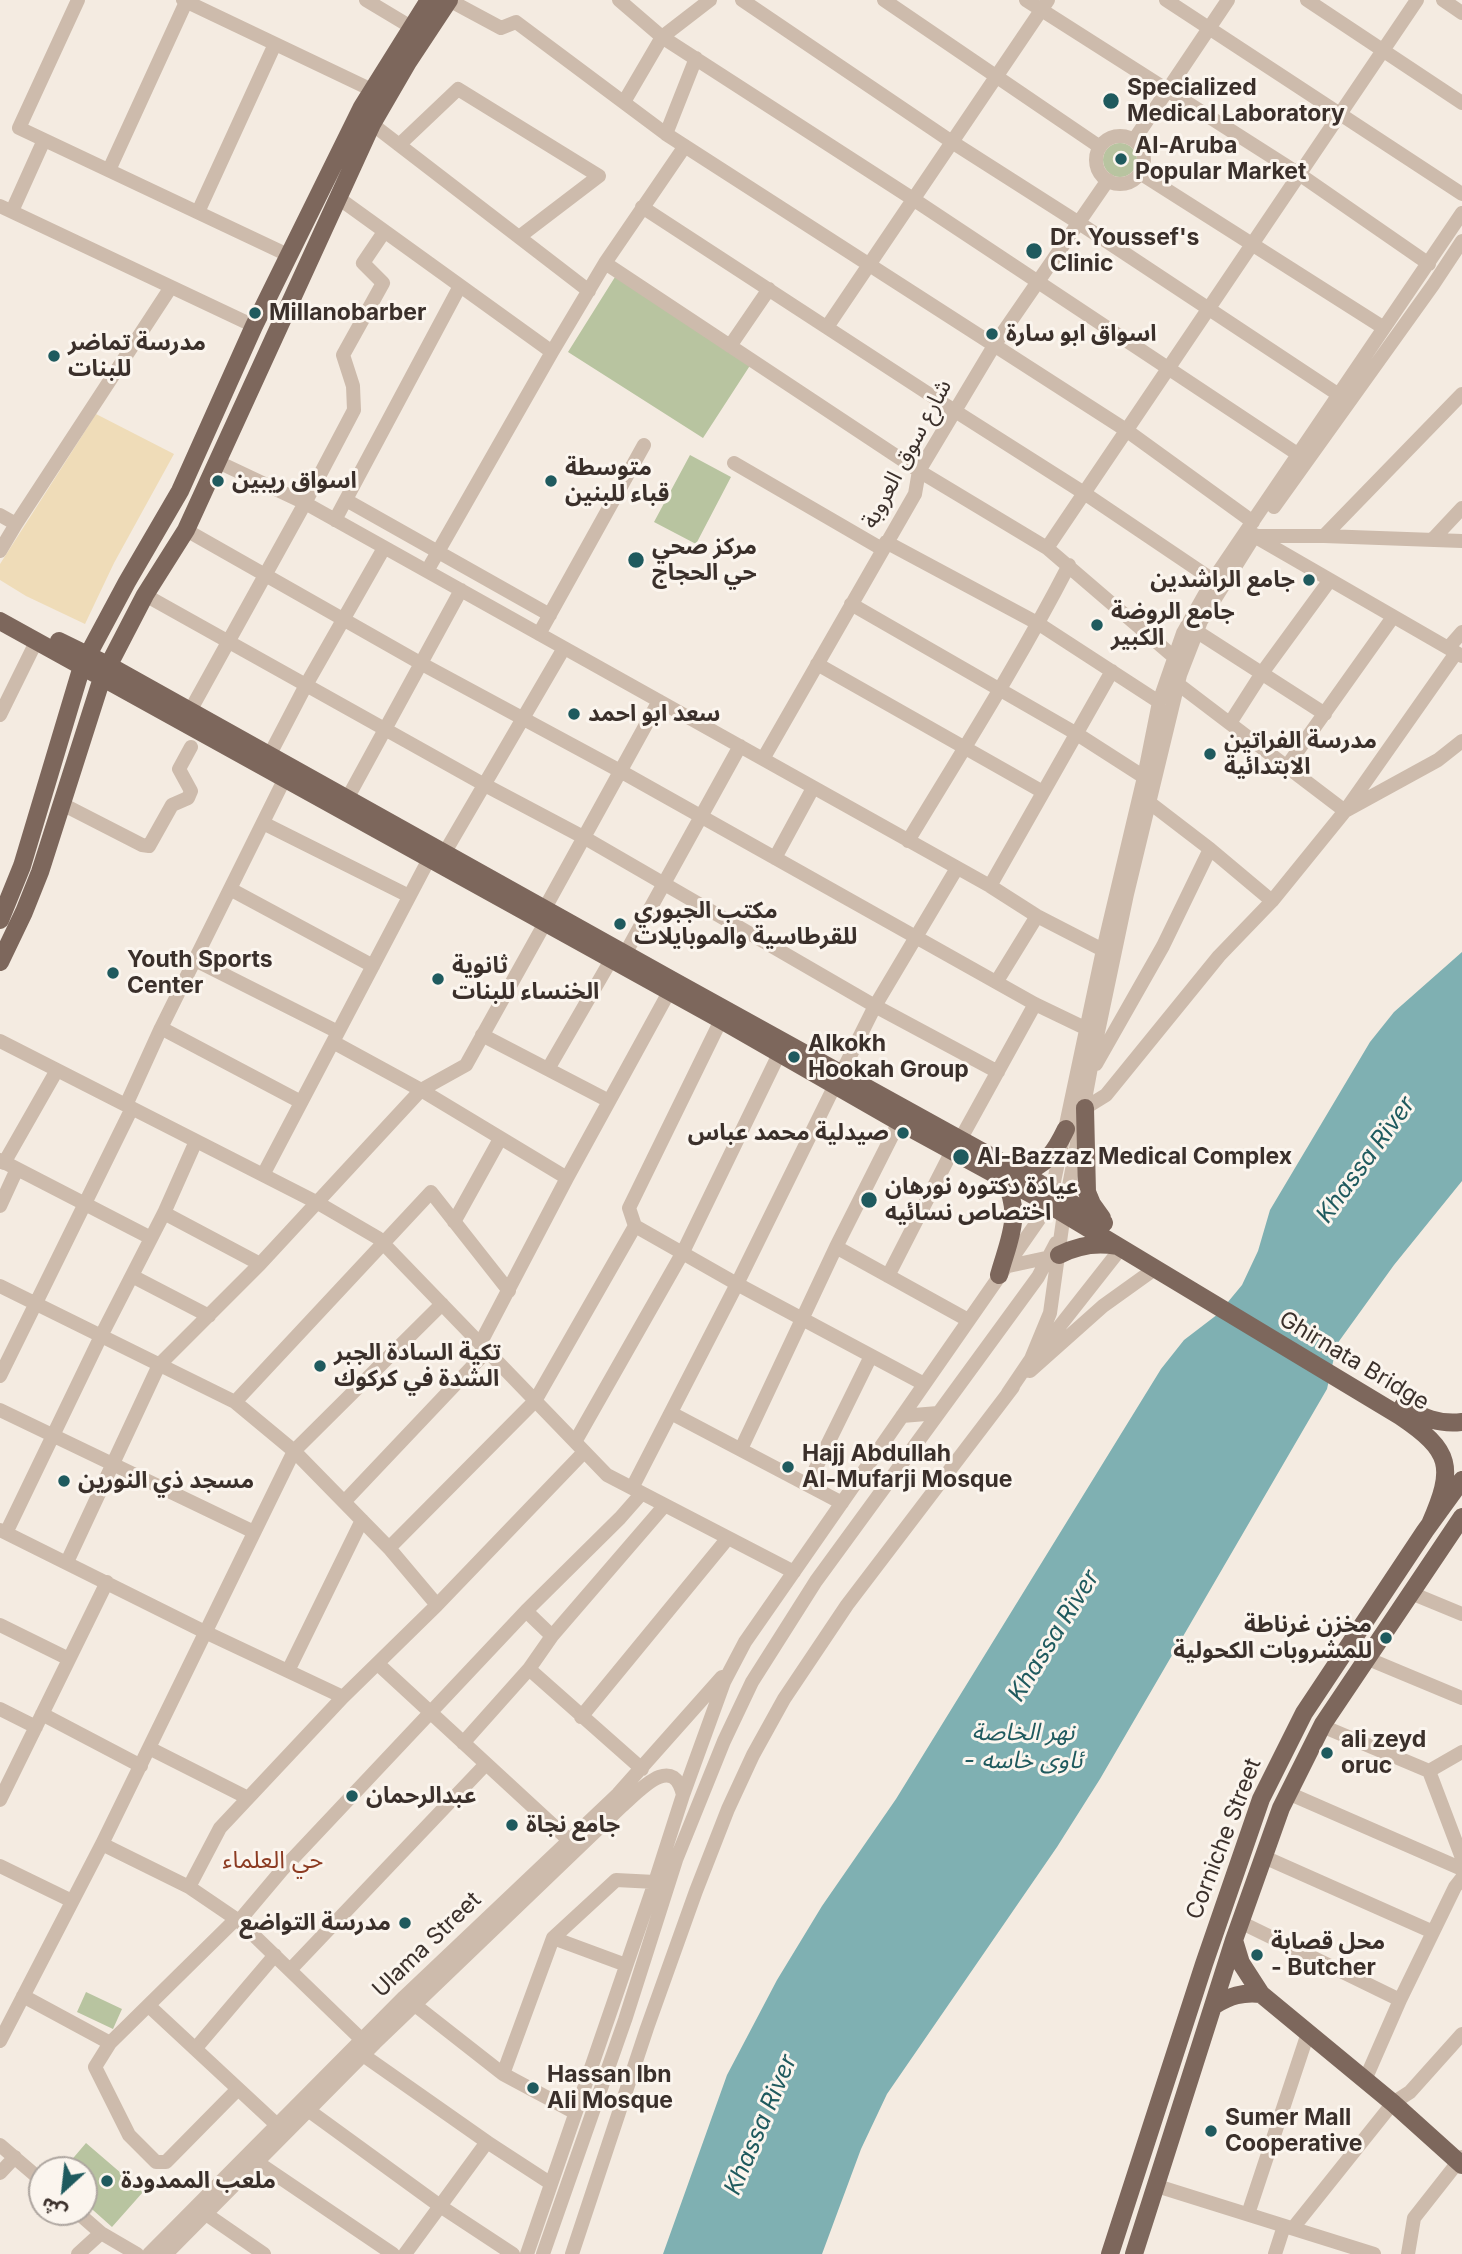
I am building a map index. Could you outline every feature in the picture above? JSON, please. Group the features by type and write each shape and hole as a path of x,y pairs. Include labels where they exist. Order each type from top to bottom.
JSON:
{"main road":[{"path":"0,920 22,866 85,661 180,491 254,326 372,90 429,0"},
{"path":"0,962 24,912 105,672 145,595 186,530 372,124 408,62 449,0"},
{"path":"0,611 284,780 437,855"},
{"path":"0,621 36,642 85,661"},
{"path":"105,672 190,711 618,957 1058,1202 1111,1228 1210,1297"},
{"path":"618,957 669,992 779,1054 838,1079 899,1122 956,1145"},
{"path":"1085,1108 1087,1192 1096,1211 1111,1228"},
{"path":"1012,1176 1036,1168 1048,1160 1066,1129"},
{"path":"1001,1271 1014,1214 1012,1176"},
{"path":"1058,1202 1122,1247 1210,1297"},
{"path":"1056,1257 1073,1248 1090,1245 1122,1247"},
{"name":"Ghirnata Bridge","path":"1210,1297 1351,1382 1424,1432 1436,1444 1446,1468 1446,1479 1430,1524"},
{"name":"Ghirnata Bridge","path":"1351,1382 1432,1420 1444,1423 1462,1422"},
{"name":"Corniche Street","path":"1110,2254 1208,1951 1261,1799 1304,1713 1462,1480"},
{"name":"Corniche Street","path":"1134,2254 1234,1940 1281,1808 1322,1726 1462,1517"},
{"path":"1443,1544 1462,1530"},
{"path":"1234,1940 1241,1963 1261,1994 1461,2162"},
{"path":"1215,2006 1247,1992 1261,1994"}],"street":[{"path":"78,0 19,128 288,255"},
{"path":"366,0 411,27"},
{"path":"449,0 501,28 516,22 666,134 1126,430 1253,529 1330,580 1455,653"},
{"path":"619,0 663,37 1299,455"},
{"path":"624,102 663,37 710,0"},
{"path":"742,0 952,142 1339,395"},
{"path":"884,0 1100,147"},
{"path":"1026,0 1044,5 1299,174 1429,264"},
{"path":"1166,0 1462,194"},
{"path":"1134,140 1228,0"},
{"path":"1307,0 1462,103"},
{"path":"1047,548 1417,0"},
{"path":"1443,0 1462,13"},
{"path":"109,170 185,1 372,90"},
{"path":"828,327 1044,5"},
{"path":"198,212 275,44"},
{"path":"666,134 696,58"},
{"path":"399,145 458,89 599,176 519,237"},
{"path":"372,124 589,290"},
{"path":"1112,137 1134,140 1143,151 1140,173 1129,182 1108,180 1098,169 1097,154 1100,147 1112,137"},
{"path":"44,140 6,209 254,326"},
{"path":"427,571 605,263 685,146"},
{"path":"1140,173 1384,328"},
{"name":"شارع سوق العروبة","path":"763,760 915,494 919,471 995,344 1108,180"},
{"path":"337,197 552,352"},
{"path":"642,207 1084,492 1213,580"},
{"path":"542,2254 625,2020 669,1858 683,1795 732,1666 745,1642 1001,1271 1058,1202 1085,1108 1117,940 1178,684 1196,631 1253,529 1299,455 1384,328 1412,301 1429,264 1462,213"},
{"path":"190,711 354,410 353,386 343,355 383,283 363,264 384,232"},
{"path":"1007,1393 1031,1359 1046,1326 1052,1304 1058,1202 1066,1129 1159,702 1174,657 1193,612 1213,580 1253,529 1412,301 1462,241"},
{"path":"605,263 919,471 1047,548 1174,657"},
{"path":"335,520 460,286"},
{"path":"0,551 171,287"},
{"path":"730,346 769,289"},
{"path":"1324,536 1462,394"},
{"path":"539,634 644,445"},
{"path":"218,462 305,503 957,868 1037,916 1103,950"},
{"path":"734,463 884,546 1039,624 1159,702"},
{"path":"346,500 550,615"},
{"path":"1432,540 1462,508"},
{"path":"0,515 16,524"},
{"path":"1253,529 1324,536 1462,541"},
{"path":"186,530 1035,1004 1087,1029"},
{"path":"269,755 384,548"},
{"path":"908,841 1039,624 1069,565"},
{"path":"1230,723 1262,673 1330,580"},
{"path":"347,799 461,590"},
{"path":"145,595 585,838 875,1006 998,1072"},
{"path":"851,604 1077,734 1144,777"},
{"path":"1287,766 1394,617"},
{"path":"1196,631 1325,715"},
{"path":"1085,1108 1106,1095 1219,956 1272,901 1345,811 1455,653 1462,632"},
{"path":"0,714 36,642"},
{"path":"263,1175 409,896 483,784 564,648"},
{"path":"817,664 1043,792"},
{"path":"990,887 1112,671"},
{"path":"1178,684 1345,811"},
{"path":"67,1562 159,1365 260,1265 421,1090 466,1065 659,701"},
{"path":"1345,811 1438,760 1462,741"},
{"path":"548,1069 663,884 740,746"},
{"path":"62,804 142,845 149,846 172,806 188,799 191,791 179,769 191,747"},
{"path":"0,1376 84,1204 162,1028 284,780"},
{"path":"775,858 813,788"},
{"path":"1150,803 1272,901"},
{"path":"263,823 409,896"},
{"path":"1091,1073 1163,946 1210,849"},
{"path":"238,2089 166,2162 156,2162 129,2135 95,2067 110,2043 237,1920 526,1611 620,1518 637,1491 671,1413 875,1006 957,868"},
{"path":"230,889 373,965"},
{"path":"997,981 1037,916"},
{"path":"195,960 336,1037 567,1178"},
{"path":"345,1502 484,1347 509,1291 567,1178 669,992"},
{"path":"888,1276 956,1145 1035,1004"},
{"path":"721,1020 629,1208 635,1226 924,1384"},
{"path":"162,1028 301,1102"},
{"path":"482,1035 609,1101"},
{"path":"0,1041 318,1203 378,1238 607,1475 794,1572"},
{"path":"189,1887 220,1828 343,1697 437,1605 580,1447 683,1252 779,1054"},
{"path":"0,1206 7,1164 57,1070"},
{"path":"741,1449 836,1247 899,1122"},
{"path":"454,1222 500,1139"},
{"path":"196,1140 151,1238 3,1531 205,1632 343,1697"},
{"path":"7,1164 151,1238"},
{"path":"235,1402 431,1192 509,1291"},
{"path":"163,1213 260,1265"},
{"path":"389,1548 535,1401 635,1226"},
{"path":"836,1247 968,1320"},
{"path":"572,2254 696,1891 728,1809 777,1710 847,1605 1007,1393 1122,1247"},
{"path":"1001,1271 1056,1257"},
{"path":"527,2254 655,1882 669,1858 752,1682 816,1581 1038,1277 1056,1257"},
{"path":"1007,1393 1103,1306 1156,1268"},
{"path":"132,1276 208,1316"},
{"path":"0,1286 235,1402 294,1451 345,1502 389,1548 437,1605"},
{"path":"0,2041 141,1766 294,1451 442,1304"},
{"path":"808,1484 871,1356"},
{"path":"0,1410 254,1532"},
{"path":"671,1413 842,1503"},
{"path":"902,1416 938,1413"},
{"path":"463,1743 529,1669 552,1636 665,1505"},
{"path":"288,1671 362,1520"},
{"path":"581,1717 729,1538"},
{"path":"0,1800 6,1773 39,1720 107,1582"},
{"path":"1411,1593 1461,1613"},
{"path":"526,1611 552,1636"},
{"path":"0,1625 69,1660"},
{"path":"1366,1658 1462,1698"},
{"path":"378,1664 570,1840"},
{"name":"Ulama Street","path":"149,2254 362,2039 642,1769 732,1666"},
{"path":"529,1669 642,1769"},
{"path":"0,1709 39,1720 141,1766"},
{"path":"1322,1726 1429,1772 1462,1858"},
{"path":"149,1748 248,1798"},
{"path":"1429,1772 1462,1752"},
{"path":"290,1970 486,1764"},
{"name":"Ulama Street","path":"166,2254 363,2055 622,1806 650,1782 664,1775 674,1778 681,1786 683,1795"},
{"path":"1288,1793 1462,1869"},
{"path":"102,1844 189,1887 237,1920 362,2039"},
{"path":"1264,1857 1433,1932"},
{"path":"0,1866 72,1901"},
{"path":"1365,2080 1400,2000 1462,1878"},
{"path":"503,2074 553,1938 616,1880 655,1882"},
{"path":"1240,1922 1400,2000"},
{"path":"553,1938 626,1965"},
{"path":"195,2049 275,1955"},
{"path":"23,1996 110,2043"},
{"path":"415,2005 503,2074 574,2112"},
{"path":"149,2006 276,2124"},
{"path":"625,2020 647,2028"},
{"path":"1248,2214 1308,2033"},
{"path":"1275,2254 1289,2227 1393,2104 1410,2092 1462,2034"},
{"path":"363,2055 487,2143 550,2183"},
{"path":"308,2110 440,2206 513,2254"},
{"path":"405,2254 487,2143"},
{"path":"0,2145 28,2169"},
{"path":"0,2173 15,2157"},
{"path":"257,2162 393,2254"},
{"path":"1408,2254 1414,2217 1461,2162"},
{"path":"1157,2186 1374,2254"},
{"path":"206,2214 264,2254"},
{"path":"93,2226 137,2254"},
{"path":"78,2254 101,2233"}],"green space":[{"path":"1120,143 1132,148 1137,160 1132,172 1120,177 1108,172 1103,160 1108,148"},
{"path":"615,277 751,364 703,438 568,352"},
{"path":"690,455 731,477 696,544 654,522"},
{"path":"86,1992 122,2009 113,2029 77,2012"},
{"name":"ملعب الممدودة","path":"86,2143 143,2192 112,2227 98,2214 98,2156 75,2156"}],"sand":[{"path":"96,414 174,454 114,563 85,624 26,596 0,580 0,564"}],"water":[{"name":"نهر الخاصة - ئاوی خاسە","path":"1462,952 1462,1181 1394,1265 1337,1344 1327,1389 1100,1779 1057,1847 887,2094 861,2149 822,2254 663,2254 727,2075 777,1980 822,1906 896,1799 1161,1369 1184,1340 1218,1314 1242,1285 1258,1251 1270,1210 1370,1042 1394,1012"}],"place":[{"name":"Specialized Medical Laboratory","path":"1111,101"},
{"name":"Al-Aruba Popular Market","path":"1121,159"},
{"name":"Dr. Youssef's Clinic","path":"1034,251"},
{"name":"Millanobarber","path":"255,313"},
{"name":"اسواق ابو سارة","path":"992,334"},
{"name":"مدرسة تماضر للبنات","path":"54,356"},
{"name":"اسواق ريبين","path":"218,481"},
{"name":"متوسطة قباء للبنين","path":"551,481"},
{"name":"مركز صحي حي الحجاج","path":"636,560"},
{"name":"جامع الراشدين","path":"1309,580"},
{"name":"جامع الروضة الكبير","path":"1097,625"},
{"name":"سعد ابو احمد","path":"574,714"},
{"name":"مدرسة الفراتين الابتدائية","path":"1210,754"},
{"name":"مكتب الجبوري للقرطاسية والموبايلات","path":"620,924"},
{"name":"Youth Sports Center","path":"113,973"},
{"name":"ثانوية الخنساء للبنات","path":"438,979"},
{"name":"Alkokh Hookah Group","path":"794,1057"},
{"name":"صيدلية محمد عباس","path":"903,1133"},
{"name":"Al-Bazzaz Medical Complex","path":"961,1157"},
{"name":"عيادة دكتوره نورهان اختصاص نسائيه","path":"869,1200"},
{"name":"تكية السادة الجبر الشدة في كركوك","path":"320,1366"},
{"name":"Hajj Abdullah Al-Mufarji Mosque","path":"788,1467"},
{"name":"مسجد ذي النورين","path":"64,1481"},
{"name":"مخزن غرناطة للمشروبات الكحولية","path":"1386,1638"},
{"name":"ali zeyd oruc","path":"1327,1753"},
{"name":"عبدالرحمان","path":"352,1796"},
{"name":"جامع نجاة","path":"512,1825"},
{"name":"مدرسة التواضع","path":"405,1923"},
{"name":"محل قصابة - Butcher","path":"1257,1955"},
{"name":"Hassan Ibn Ali Mosque","path":"533,2088"},
{"name":"Sumer Mall Cooperative","path":"1211,2131"},
{"name":"ملعب الممدودة","path":"107,2181"}],"district":[{"name":"حي العلماء","path":"273,1861"}],"water label":[{"name":"Khassa River","path":"1366,1160"},
{"name":"Khassa River","path":"1054,1636"},
{"name":"Khassa River","path":"761,2125"}]}
